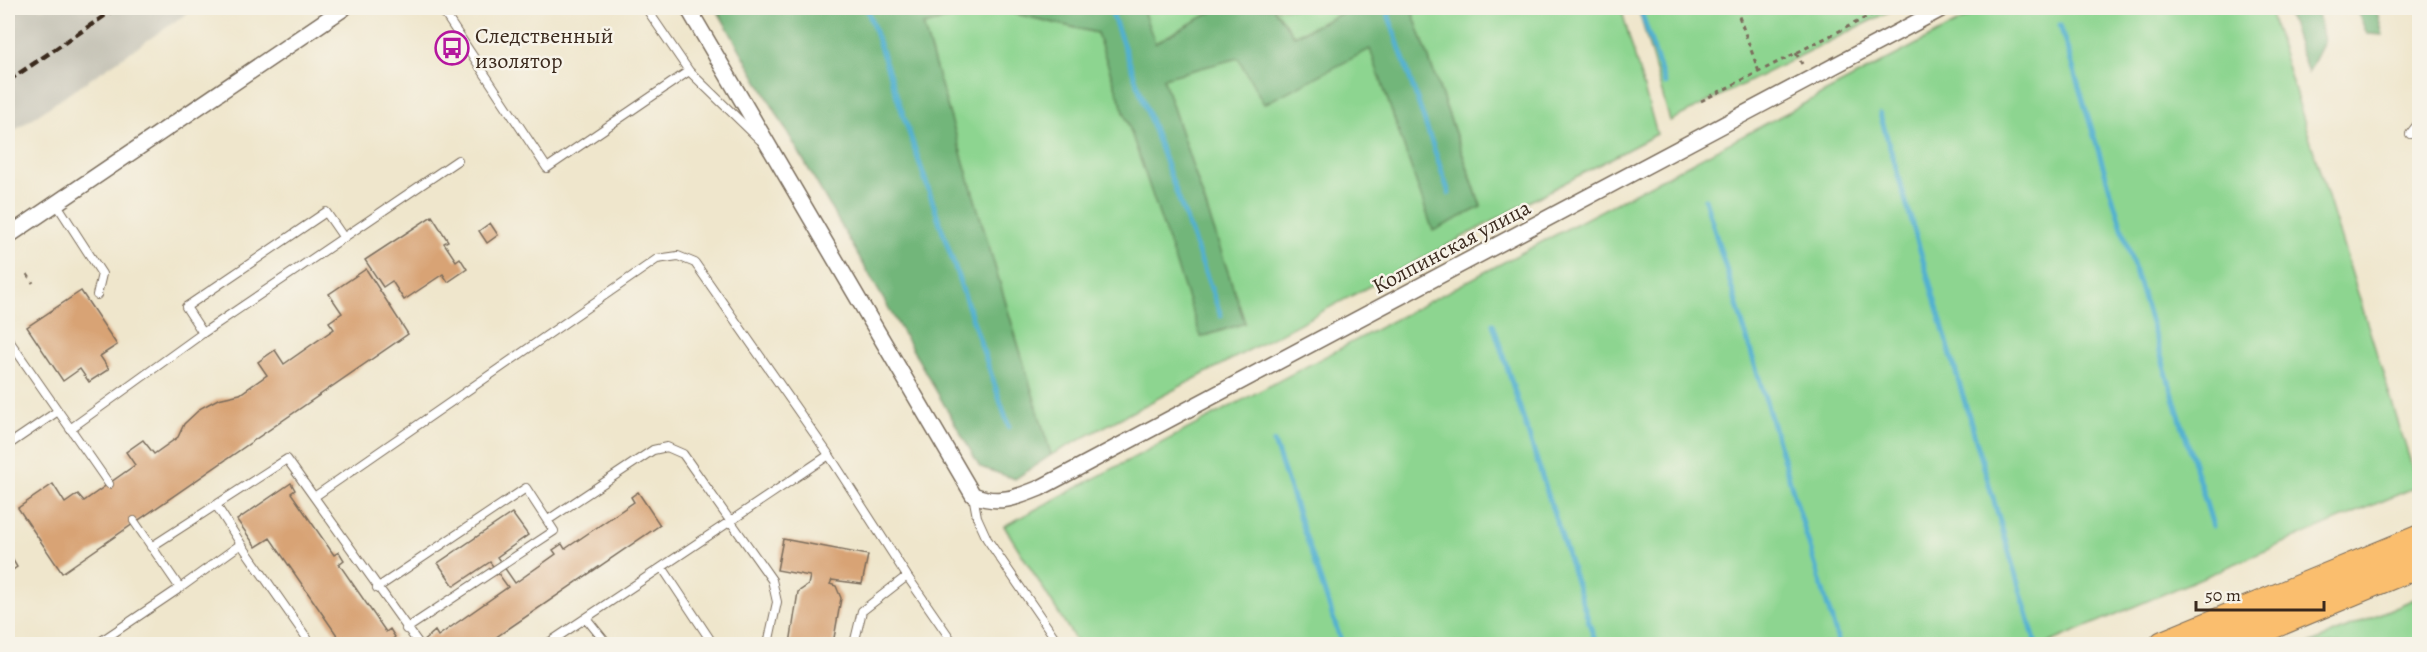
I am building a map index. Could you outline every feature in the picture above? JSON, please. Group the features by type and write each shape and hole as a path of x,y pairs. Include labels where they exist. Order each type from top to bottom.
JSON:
{"main road":[{"path":"2163,645 2420,538"},
{"path":"2228,645 2420,564"}],"street":[{"path":"8,236 344,8"},
{"path":"688,8 973,495"},
{"name":"Колпинская улица","path":"973,495 998,501 1014,499 1040,488 1943,8"}],"lane":[{"path":"441,8 547,168 689,71"},
{"path":"646,8 689,71 769,149"},
{"path":"2410,134 2420,121"},
{"path":"70,429 203,333 458,160"},
{"path":"56,203 102,274 97,295"},
{"path":"203,333 186,307 316,218 326,212 344,238"},
{"path":"314,497 657,259 678,256 695,263 829,455 954,645"},
{"path":"8,339 109,484"},
{"path":"8,445 58,411"},
{"path":"548,520 653,450 667,447 684,454 772,579 777,602 768,645"},
{"path":"546,645 829,455"},
{"path":"151,547 287,459 419,645"},
{"path":"377,588 526,488 554,531 406,629"},
{"path":"973,495 977,517 987,538 1059,645"},
{"path":"216,505 311,645"},
{"path":"134,521 180,588"},
{"path":"97,645 241,544"},
{"path":"662,567 713,645"},
{"path":"854,645 862,611 907,576"},
{"path":"586,618 607,645"}],"path":[{"path":"1736,8 1759,72"},
{"path":"1701,101 1885,8"},
{"path":"1796,53 1803,65"},
{"path":"27,274 33,284"}],"shaded area":[{"path":"8,8 195,8 8,135"}],"green space":[{"path":"716,8 991,8 923,25 1051,455 1015,479 980,467"},
{"path":"991,8 1097,33 1202,337 1245,323 1163,78 1238,58 1265,103 1370,48 1433,230 1481,206 1411,8 1621,8 1657,134 1051,455 923,25"},
{"path":"991,8 1142,8 1155,43 1219,8 1273,8 1294,36 1353,8 1411,8 1481,207 1433,231 1370,49 1264,104 1238,58 1163,78 1245,323 1201,337 1097,33"},
{"path":"1142,8 1219,8 1154,44"},
{"path":"1273,8 1353,8 1294,36"},
{"path":"1638,8 1896,8 1670,121"},
{"path":"1985,8 2269,8 2418,486 2046,644 1078,644 1004,526"},
{"path":"2286,8 2317,8 2324,42 2308,73"},
{"path":"2356,8 2376,8 2383,35 2367,34"},
{"path":"2419,597 2419,644 2309,644"}],"building":[{"path":"432,216 448,241 444,243 456,261 460,258 467,269 448,282 443,274 404,300 392,281 383,287 365,260"},
{"path":"490,223 498,235 487,243 479,231"},
{"path":"366,269 408,334 62,573 18,508 53,484 65,503 78,494 84,501 135,465 126,452 143,440 154,454 178,437 184,424 201,408 218,399 240,394 267,375 258,362 275,350 284,364 334,329 329,322 342,313 329,294"},
{"path":"81,291 117,345 100,356 109,369 89,382 80,369 63,381 27,327"},
{"path":"291,483 295,490 291,493 334,555 339,552 344,560 339,564 386,632 390,629 395,637 392,640 395,644 343,644 270,538 256,547 237,520"},
{"path":"638,492 660,525 486,644 420,644 435,631 438,636 508,587 490,562 454,586 438,563 512,513 528,535 497,557 515,583 556,554 553,550 562,544 565,549 634,502 631,497"},
{"path":"783,539 868,555 862,584 832,580 830,584 836,586 841,598 833,644 790,644 798,592 808,585 810,576 777,570"},
{"path":"8,552 17,567 8,573"}],"waterway":[{"path":"867,8 1009,427"},
{"path":"1110,8 1221,316"},
{"path":"1386,8 1449,193"},
{"path":"1640,8 1665,84"},
{"path":"2060,25 2213,526"},
{"path":"1880,114 2036,644"},
{"path":"1705,199 1839,644"},
{"path":"1493,324 1596,644"},
{"path":"1274,442 1342,644"}],"railway":[{"path":"8,81 116,8"}],"place":[{"name":"Следственный изолятор","path":"452,48"}]}
